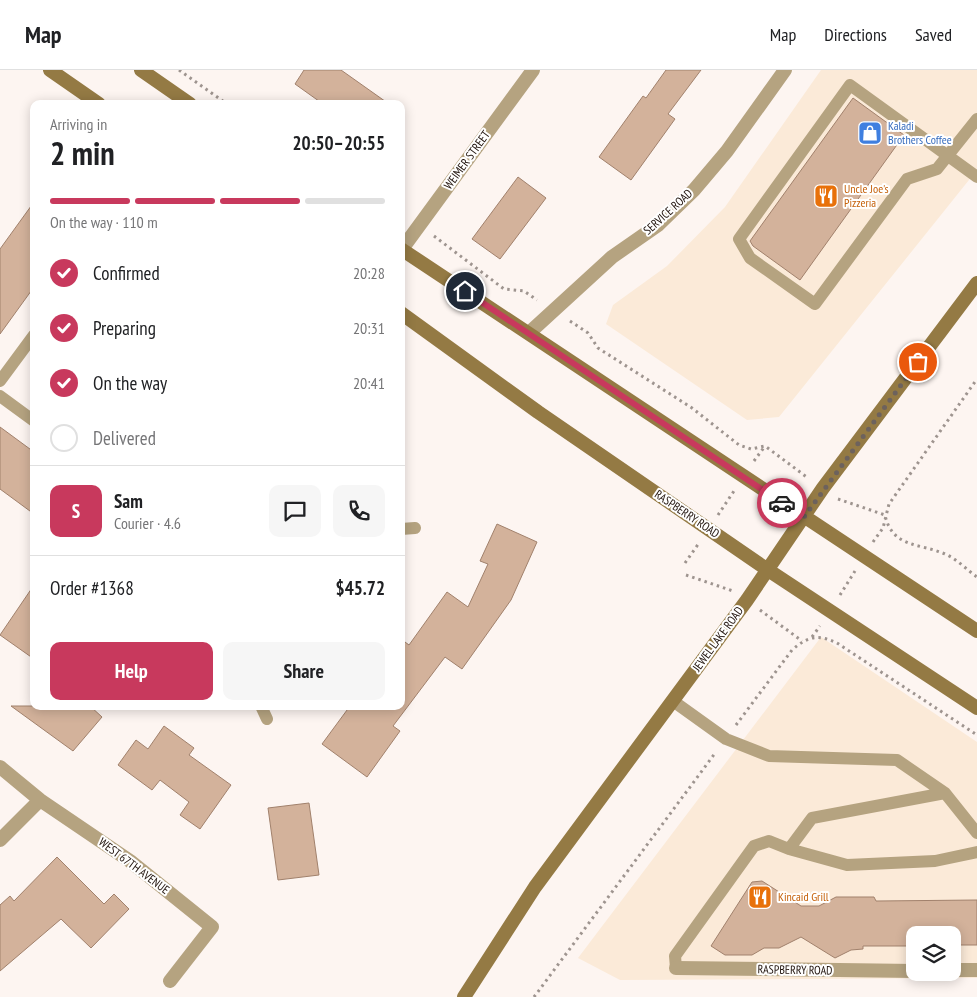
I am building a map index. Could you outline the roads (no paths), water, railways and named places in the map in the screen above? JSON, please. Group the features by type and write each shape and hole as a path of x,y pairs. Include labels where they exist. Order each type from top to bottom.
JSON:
{"main road":[{"path":"50,70 94,100"},
{"path":"141,70 184,100"},
{"path":"405,251 977,631"},
{"name":"JEWEL LAKE ROAD","path":"464,997 535,887 768,570 823,488 977,283"},
{"name":"RASPBERRY ROAD","path":"405,316 538,412 709,530 977,708"}],"street":[{"name":"WEIMER STREET","path":"405,245 533,70"},
{"name":"SERVICE ROAD","path":"529,333 612,257 658,225 694,190 727,151 785,70"},
{"name":"WEST 67TH AVENUE","path":"0,767 40,800 130,861 212,927 170,981"},
{"path":"0,840 40,800"},
{"name":"RASPBERRY ROAD","path":"676,968 906,971"},
{"path":"961,970 977,970"}],"lane":[{"path":"977,119 947,155 937,169 907,179 815,304 750,258 739,239 850,85 947,155 977,178"},
{"path":"0,381 30,340"},
{"path":"0,396 30,418"},
{"path":"405,529 415,528"},
{"path":"673,701 726,739 769,756 897,760 945,793 977,833"},
{"path":"263,710 267,719"},
{"path":"789,849 812,818 945,793"},
{"path":"676,968 675,956 754,846 769,841 789,849 847,865 935,860 977,852"}],"place":[{"name":"Kaladi Brothers Coffee","path":"870,133"},
{"name":"Uncle Joe's Pizzeria","path":"826,196"},
{"name":"Kincaid Grill","path":"760,897"}]}
